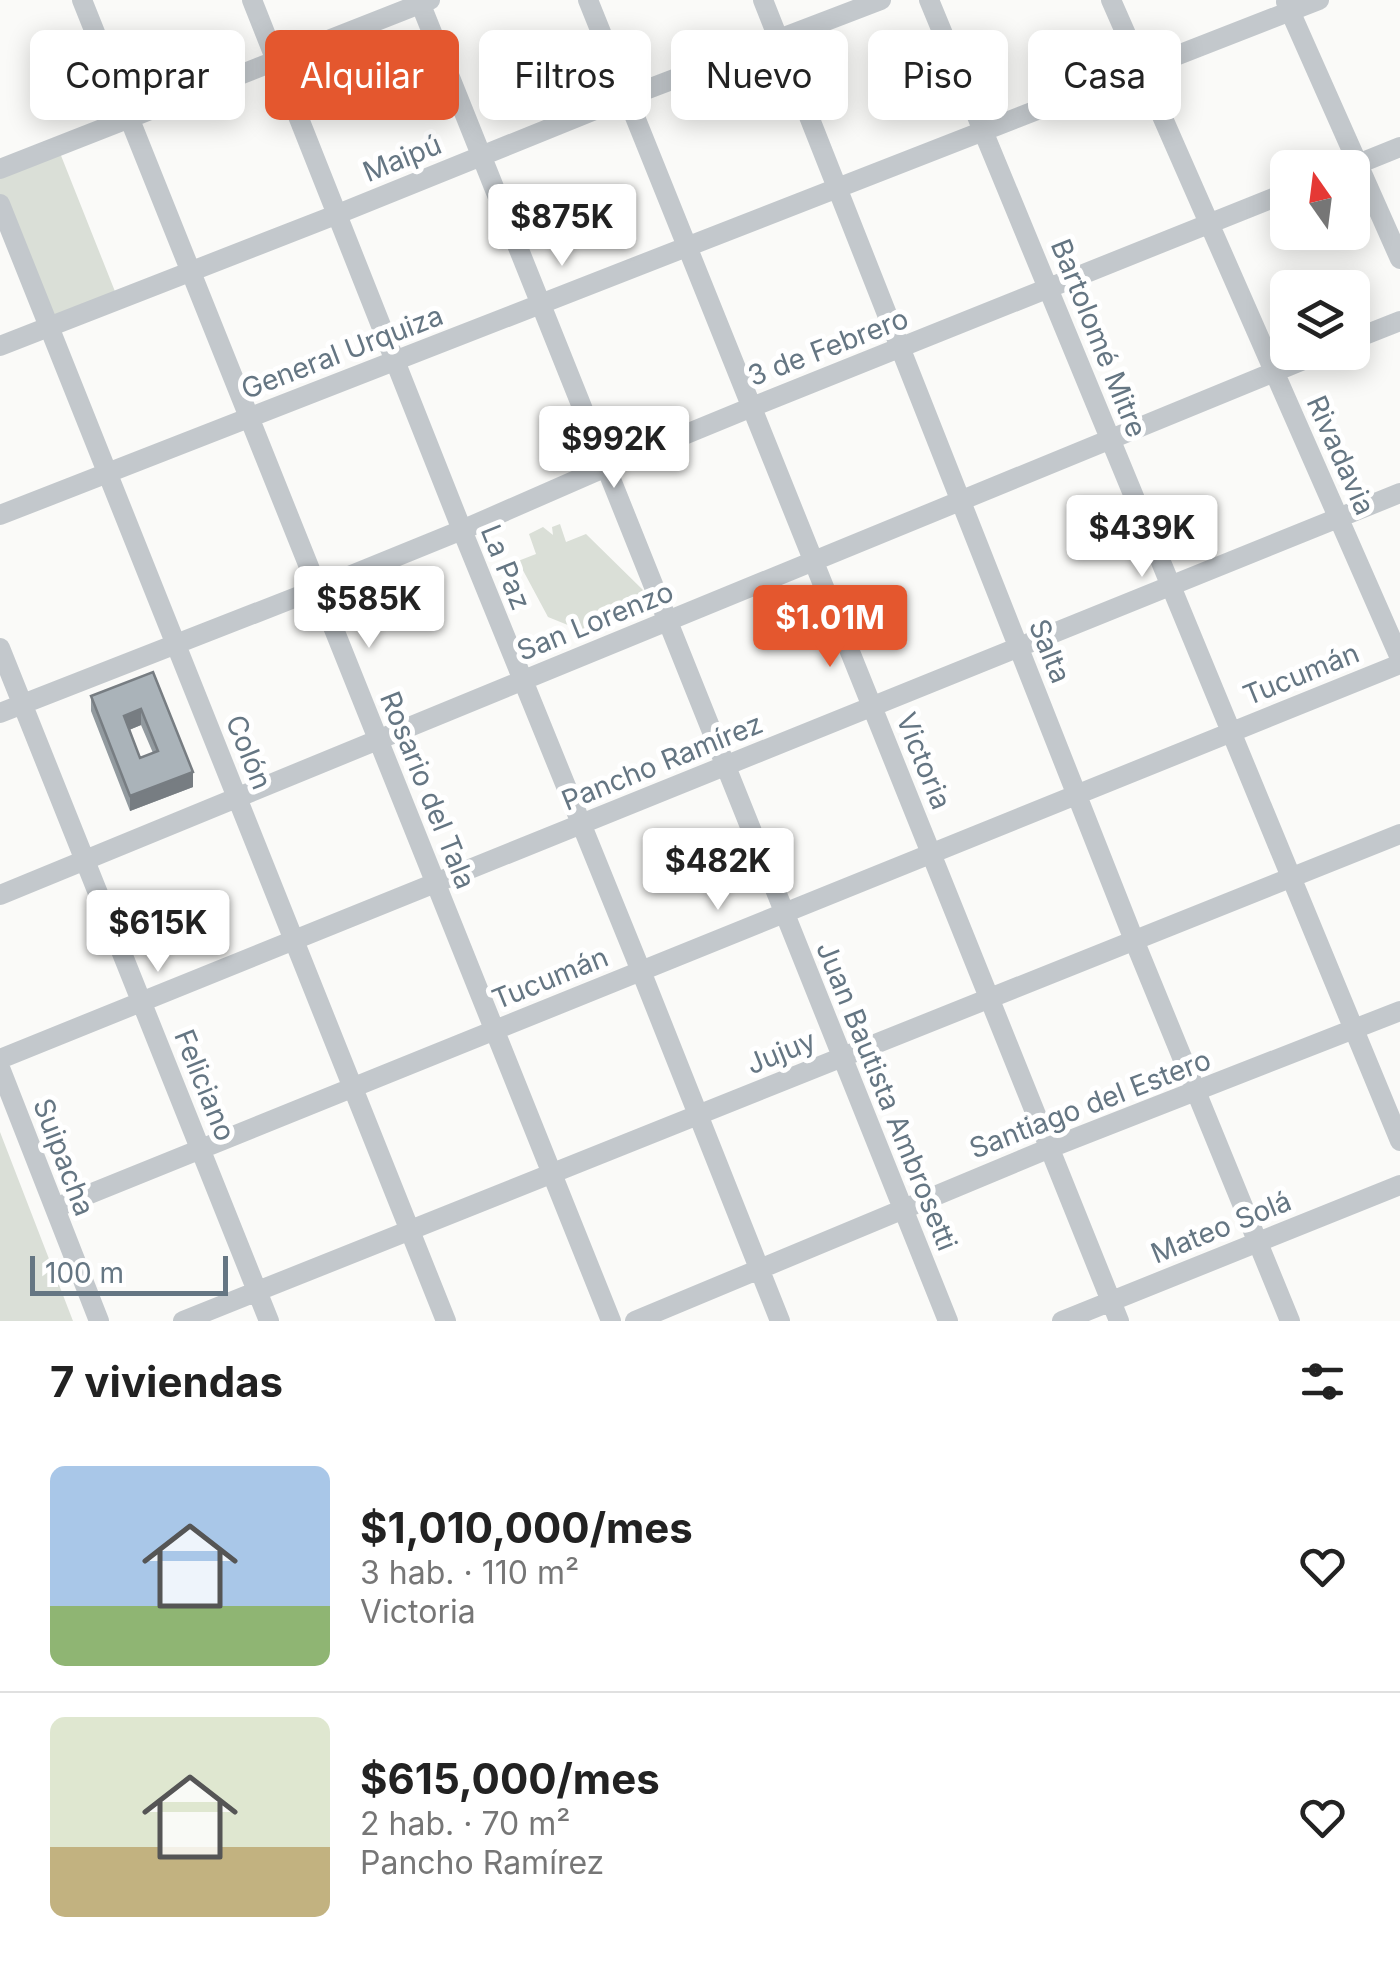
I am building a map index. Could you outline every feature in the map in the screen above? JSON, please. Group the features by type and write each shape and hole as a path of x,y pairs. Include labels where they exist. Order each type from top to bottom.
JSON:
{"street":[{"name":"Rosario del Tala","path":"82,0 94,30"},
{"name":"La Paz","path":"252,0 265,32"},
{"name":"Victoria","path":"588,0 600,30"},
{"name":"Salta","path":"763,0 775,30"},
{"name":"Maipú","path":"800,30 881,0"},
{"name":"Bartolomé Mitre","path":"929,0 1400,1140"},
{"name":"Rivadavia","path":"1111,0 1124,30"},
{"name":"General Urquiza","path":"1181,52 1288,6 1318,0"},
{"path":"352,30 423,1"},
{"name":"Juan Bautista Ambrosetti","path":"423,1 481,155 948,1321"},
{"path":"1288,6 1346,150"},
{"name":"General Urquiza","path":"0,515 1028,114"},
{"path":"0,170 126,120"},
{"name":"Rosario del Tala","path":"129,120 611,1321"},
{"name":"La Paz","path":"301,120 780,1321"},
{"name":"Maipú","path":"0,346 569,120"},
{"name":"Victoria","path":"636,120 1115,1311"},
{"name":"Salta","path":"810,120 1134,940 1290,1321"},
{"name":"Rivadavia","path":"1164,120 1400,661"},
{"path":"1370,159 1400,147"},
{"name":"3 de Febrero","path":"0,713 318,589 752,407 1270,199"},
{"path":"1370,200 1400,259"},
{"name":"Colón","path":"0,204 446,1321"},
{"path":"1370,333 1400,321"},
{"name":"San Lorenzo","path":"0,895 1279,370"},
{"name":"Pancho Ramírez","path":"0,1059 1400,493"},
{"name":"Feliciano","path":"0,648 269,1321"},
{"name":"Tucumán","path":"54,1208 1400,661"},
{"name":"Jujuy","path":"183,1321 1400,834"},
{"name":"Santiago del Estero","path":"635,1321 1050,1148 1400,1012"},
{"name":"Suipacha","path":"0,1068 99,1321"},
{"name":"Mateo Solá","path":"1062,1321 1115,1311 1258,1243 1400,1185"}],"shaded area":[{"path":"58,148 118,299 50,326 0,201 0,171"},
{"path":"560,524 566,542 586,534 643,590 595,636 548,617 518,561 536,554 529,534 543,527 553,535 552,527"},
{"path":"0,1132 73,1321 0,1321"}],"building":[{"path":"153,672 193,772 130,796 91,696","holes":["141,709 158,751 140,758 124,716"]}]}
